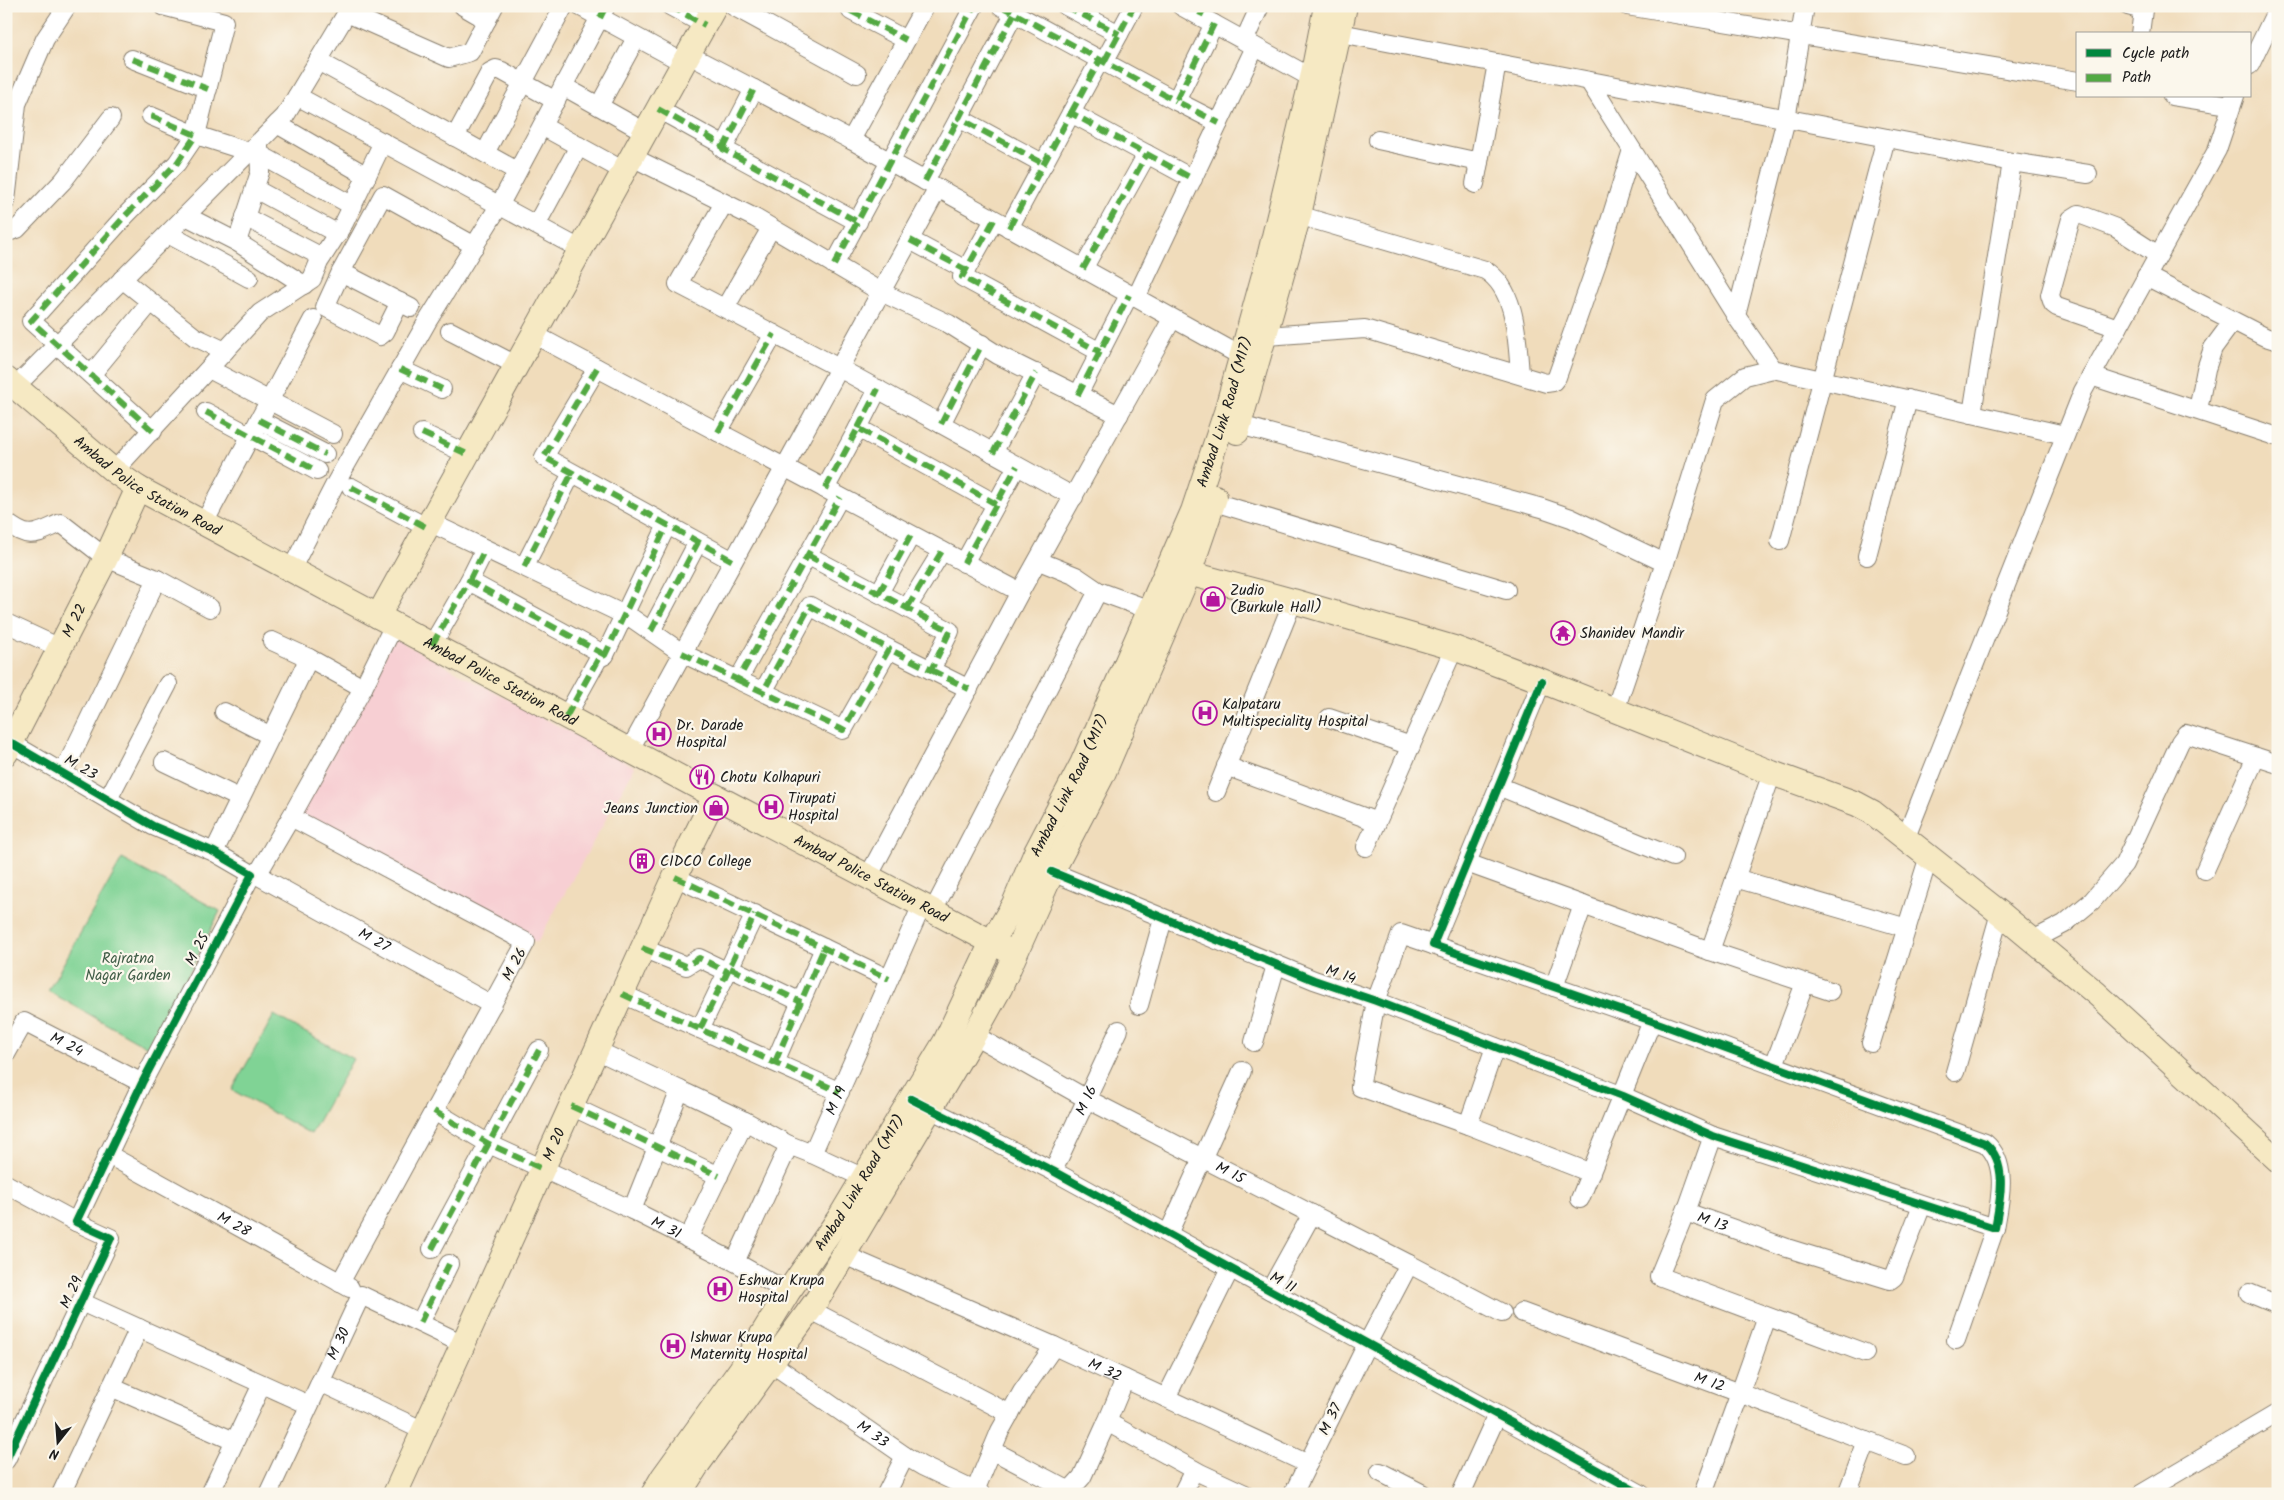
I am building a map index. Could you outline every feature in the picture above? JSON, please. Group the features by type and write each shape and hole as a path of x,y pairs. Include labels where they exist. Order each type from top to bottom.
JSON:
{"main road":[{"name":"Ambad Link Road (M17)","path":"653,1494 663,1477 741,1369 788,1292 840,1217 864,1178 974,1036 1015,954 1052,872 1103,774 1179,571 1197,503 1266,336 1290,213 1326,6"},
{"name":"Ambad Link Road (M17)","path":"679,1494 698,1464 809,1309 844,1255 921,1104 945,1042 992,942 1014,904 1036,852 1082,764 1150,610 1179,571 1214,502 1232,422 1241,356 1290,213 1340,33 1345,6"},
{"path":"386,621 427,525 710,15"},
{"name":"Ambad Police Station Road","path":"11,383 138,488 629,751 1015,954"},
{"name":"M 22","path":"9,748 106,558 138,488"},
{"path":"1179,571 1293,601 1454,648 1772,773 1857,804 1882,818 2033,940 2104,1001 2278,1160"},
{"name":"M 20","path":"395,1494 642,948 715,796"}],"street":[{"path":"6,201 11,108 17,104 45,39 67,6"},
{"path":"153,430 31,321 124,216 177,163 196,135 224,22 163,6"},
{"path":"11,383 56,344 256,150 285,116 350,8 449,58 470,52 490,13 464,6"},
{"path":"485,153 564,6"},
{"path":"579,6 603,12 636,38 754,89 851,140 1241,356"},
{"path":"670,6 710,15"},
{"path":"733,6 857,74"},
{"path":"851,140 924,6"},
{"path":"834,265 892,162 974,6"},
{"path":"1066,6 1118,34"},
{"path":"1100,352 962,277 1044,164 1071,113 1134,6"},
{"path":"1181,6 1206,16 1249,44 1312,78"},
{"path":"1078,395 1100,352 1133,297 1219,123 1249,44 1260,6"},
{"path":"1627,6 1716,13 1801,34 2076,82"},
{"path":"1736,316 1786,118 1805,6"},
{"path":"2128,6 2143,10 2140,32"},
{"path":"2252,61 2278,7"},
{"path":"850,8 906,40"},
{"path":"291,570 334,486 400,369 499,206 603,12"},
{"path":"629,751 910,240 959,118 1018,12 1176,102 1219,123"},
{"path":"1176,102 1206,16"},
{"path":"1340,33 2012,162 2088,174"},
{"path":"599,106 636,38"},
{"path":"132,59 208,89"},
{"path":"318,61 517,171"},
{"path":"1475,184 1497,64"},
{"path":"455,137 490,72 496,69 523,82 599,106 645,132"},
{"path":"1590,81 1736,316 1773,368"},
{"path":"723,149 754,89"},
{"path":"297,96 580,249"},
{"path":"1906,837 2083,391 2217,150 2232,101 2196,98"},
{"path":"658,109 721,144 723,149 858,222"},
{"path":"1071,113 1192,179"},
{"path":"151,116 196,135 256,150 353,206"},
{"path":"6,229 11,231 17,229 63,181 111,118"},
{"path":"959,118 1044,164"},
{"path":"277,124 367,176"},
{"path":"542,126 579,146 724,203 881,292 949,324 1036,374 1119,415"},
{"path":"1780,541 1886,138"},
{"path":"1378,140 1479,162"},
{"path":"114,470 260,313 312,279 322,257 338,234 353,206 383,142"},
{"path":"536,225 579,146"},
{"path":"237,242 260,172 256,150"},
{"path":"1266,336 1365,329 1546,382 1553,382 1557,377 1597,263 1632,150"},
{"path":"1083,269 1147,154"},
{"path":"1972,414 2012,162"},
{"path":"255,189 338,234"},
{"path":"341,272 405,305 380,336 325,307 341,272 383,195 475,246"},
{"path":"724,203 678,284 839,368 1074,497"},
{"path":"1290,213 1485,270 1494,276 1500,281 1505,292 1514,323 1520,374"},
{"path":"2118,328 2057,307 2050,300 2071,220 2079,214 2108,224 2158,255"},
{"path":"186,216 237,242 304,285"},
{"path":"245,217 322,257"},
{"path":"724,308 771,228"},
{"path":"168,234 249,278"},
{"path":"910,240 966,270"},
{"path":"2146,276 2278,342"},
{"path":"122,279 194,337 225,351"},
{"path":"91,375 151,302"},
{"path":"204,524 313,319"},
{"path":"868,877 1020,592 1039,561 1172,319"},
{"path":"2198,410 2206,369 2213,348 2233,321"},
{"path":"450,331 516,365"},
{"path":"533,334 1020,592"},
{"path":"718,432 774,334"},
{"path":"941,424 982,344"},
{"path":"597,368 544,457 733,561"},
{"path":"1615,710 1665,562 1715,400 1746,376 1773,368 2065,435"},
{"path":"209,369 333,434"},
{"path":"400,369 442,390"},
{"path":"993,453 1036,374"},
{"path":"2091,376 2278,437"},
{"path":"738,680 807,554 858,428 878,389"},
{"path":"1867,556 1908,399"},
{"path":"206,412 325,454"},
{"path":"1232,422 1542,508 1571,518 1665,562"},
{"path":"255,428 317,471"},
{"path":"858,428 996,504"},
{"path":"422,433 467,454"},
{"path":"964,563 1017,466"},
{"path":"524,567 572,473"},
{"path":"352,487 427,525 485,548 624,615 682,653 843,730 889,650"},
{"path":"1214,502 1506,590"},
{"path":"6,522 20,534 32,534 61,524 106,558 157,580 210,608"},
{"path":"566,717 598,659 605,655 667,525"},
{"path":"879,593 911,535"},
{"path":"651,631 698,542"},
{"path":"432,645 469,581 485,548"},
{"path":"907,608 942,551"},
{"path":"807,554 950,630 931,670"},
{"path":"1039,561 1076,576 1098,591 1150,610"},
{"path":"63,773 157,580"},
{"path":"469,581 605,655"},
{"name":"M 19","path":"812,1154 889,979 1098,591"},
{"path":"1216,792 1293,601"},
{"path":"763,692 810,606 889,650 969,689"},
{"path":"309,658 214,852 255,874 291,817 363,688 386,621"},
{"path":"6,623 60,648"},
{"path":"272,641 309,658 363,688"},
{"path":"1366,847 1454,648"},
{"path":"1433,945 1542,681"},
{"path":"108,799 168,684"},
{"path":"224,712 271,736"},
{"path":"1329,718 1410,746"},
{"path":"2033,940 2064,924 2092,901 2124,864 2180,742 2186,734 2278,764"},
{"name":"M 23","path":"9,748 63,773 152,826 214,852"},
{"path":"2205,870 2256,757"},
{"path":"164,762 239,798"},
{"path":"1226,766 1377,822"},
{"path":"1710,951 1772,773"},
{"path":"1498,786 1673,857"},
{"name":"M 26","path":"291,817 526,942 340,1283"},
{"path":"1871,1043 1929,856"},
{"path":"1467,863 1710,951 1830,992"},
{"name":"M 14","path":"1052,872 1276,964 1623,1096 1714,1136 1995,1228"},
{"name":"M 27","path":"255,874 492,1005"},
{"name":"M 25","path":"107,1154 142,1083 255,874"},
{"path":"675,877 889,979"},
{"path":"1735,878 1907,928"},
{"path":"1554,987 1583,905"},
{"path":"1955,1072 2000,913"},
{"path":"700,1029 755,914"},
{"path":"1139,1006 1164,919"},
{"path":"1591,1173 1468,1125 1360,1087 1376,1001 1401,934 1652,1021 1985,1143 1992,1149 2001,1178 1995,1228 1956,1340"},
{"path":"642,948 686,966 699,958 801,1002"},
{"path":"774,1062 824,948"},
{"path":"1254,1042 1276,964"},
{"path":"1774,1065 1805,983"},
{"path":"622,994 840,1092"},
{"path":"1580,1199 1652,1021"},
{"name":"M 24","path":"6,1054 24,1022 142,1083"},
{"name":"M 16","path":"1053,1171 1119,1030"},
{"name":"M 15","path":"974,1036 1087,1099 1502,1313"},
{"path":"1468,1125 1496,1047"},
{"path":"432,1249 539,1050"},
{"path":"596,1050 745,1121 789,1145 864,1178"},
{"path":"1168,1234 1201,1157 1242,1071"},
{"path":"632,1210 680,1090"},
{"name":"M 11","path":"921,1104 1053,1171 1636,1493"},
{"path":"571,1106 718,1176"},
{"name":"M 31","path":"434,1112 489,1144 632,1210 735,1262 788,1292"},
{"path":"688,1239 745,1121"},
{"name":"M 13","path":"1714,1136 1686,1212 1787,1248 1890,1280 1894,1277 1922,1205"},
{"path":"735,1262 789,1145"},
{"path":"6,1184 76,1222 107,1154"},
{"name":"M 28","path":"107,1154 361,1294"},
{"path":"1688,1208 1659,1276 1865,1352"},
{"path":"1270,1290 1312,1214"},
{"name":"M 29","path":"6,1460 111,1238 76,1222"},
{"name":"M 32","path":"844,1255 1054,1346 1308,1464"},
{"path":"420,1323 449,1264"},
{"path":"1367,1344 1409,1264"},
{"path":"1166,1398 1230,1269"},
{"path":"361,1294 463,1344"},
{"name":"M 30","path":"268,1494 361,1294"},
{"path":"2249,1294 2278,1305"},
{"path":"81,1302 309,1405"},
{"path":"809,1309 1010,1414"},
{"name":"M 12","path":"1521,1312 1740,1393 1703,1494"},
{"path":"1767,1317 1740,1393 1906,1456"},
{"path":"61,1494 138,1328"},
{"name":"M 37","path":"1293,1494 1367,1344"},
{"path":"978,1492 992,1450 1010,1414 1054,1346"},
{"name":"M 33","path":"771,1363 905,1456 978,1492"},
{"path":"992,1450 1066,1489 1072,1488 1082,1477 1125,1379"},
{"path":"320,1382 424,1431"},
{"path":"210,1494 262,1384"},
{"path":"111,1388 234,1441"},
{"path":"2141,1494 2278,1413"},
{"path":"1461,1494 1497,1415"},
{"path":"1107,1422 1194,1470 1245,1494"},
{"path":"1847,1494 1867,1441"},
{"path":"886,1494 905,1456"},
{"path":"1182,1494 1194,1470"},
{"path":"1380,1472 1423,1494"}],"shaded area":[{"path":"390,636 635,767 537,943 297,814"}],"green space":[{"name":"Rajratna Nagar Garden","path":"122,859 220,911 151,1049 48,991"},
{"path":"274,1015 353,1059 311,1134 232,1090"}],"marked path":[{"path":"600,18 606,6"},
{"path":"670,6 705,25"},
{"path":"843,6 851,11 854,6"},
{"path":"834,265 974,6"},
{"path":"1001,6 1176,101"},
{"path":"1066,6 1119,34"},
{"path":"1104,62 1134,6"},
{"path":"1200,16 1205,6"},
{"path":"851,11 906,40"},
{"path":"1014,14 959,118 1044,164"},
{"path":"1214,24 1176,101 1219,123"},
{"path":"132,59 208,89"},
{"path":"1071,113 1100,60"},
{"path":"723,149 754,89"},
{"path":"658,109 721,144 723,149 858,222"},
{"path":"1009,228 1071,113 1193,179"},
{"path":"151,116 196,135 177,163 125,216 31,321 153,431"},
{"path":"925,181 959,118"},
{"path":"1083,269 1147,154"},
{"path":"6,163 10,165"},
{"path":"994,220 962,277 1100,352"},
{"path":"910,240 966,270"},
{"path":"1078,395 1129,295"},
{"path":"718,432 774,334"},
{"path":"941,424 982,344"},
{"path":"597,368 544,457 733,561"},
{"path":"400,369 442,389"},
{"path":"993,453 1036,373"},
{"path":"858,428 878,389"},
{"path":"206,412 317,471"},
{"path":"259,420 325,454"},
{"path":"825,489 858,428 996,504"},
{"path":"422,433 467,454"},
{"path":"964,563 1017,466"},
{"path":"524,567 572,473"},
{"path":"351,487 426,527"},
{"path":"682,653 738,680 840,497"},
{"path":"566,717 598,659 605,655 667,525"},
{"path":"879,593 911,535"},
{"path":"651,631 698,542"},
{"path":"469,581 485,549"},
{"path":"907,608 942,551"},
{"path":"807,555 950,631 931,670 889,649"},
{"path":"432,645 469,581 605,655"},
{"path":"738,680 843,730 889,649 810,606 763,692"},
{"path":"931,670 969,689"},
{"path":"675,877 889,979"},
{"path":"700,1029 755,914"},
{"path":"642,948 686,966 699,958 728,972"},
{"path":"775,1062 824,948"},
{"path":"730,968 801,1002"},
{"path":"622,994 840,1092"},
{"path":"432,1249 539,1050"},
{"path":"571,1106 719,1176"},
{"path":"434,1111 489,1144 543,1169"},
{"path":"420,1323 449,1264"}],"cycle path":[{"path":"1052,872 1314,980 1376,1001 1623,1096 1713,1136 1995,1228 2000,1195 2000,1172 1993,1151 1985,1143 1652,1021 1433,945 1542,681"},
{"path":"6,1460 111,1238 76,1222 142,1083 252,874 214,852 153,826 11,743"},
{"path":"911,1099 1053,1171 1641,1494"}],"place":[{"name":"Zudio (Burkule Hall)","path":"1213,599"},
{"name":"Shanidev Mandir","path":"1563,633"},
{"name":"Kalpataru Multispeciality Hospital","path":"1205,713"},
{"name":"Dr. Darade Hospital","path":"659,734"},
{"name":"Chotu Kolhapuri","path":"702,777"},
{"name":"Tirupati Hospital","path":"771,807"},
{"name":"Jeans Junction","path":"716,808"},
{"name":"CIDCO College","path":"642,861"},
{"name":"Eshwar Krupa Hospital","path":"720,1289"},
{"name":"Ishwar Krupa Maternity Hospital","path":"673,1346"}]}
